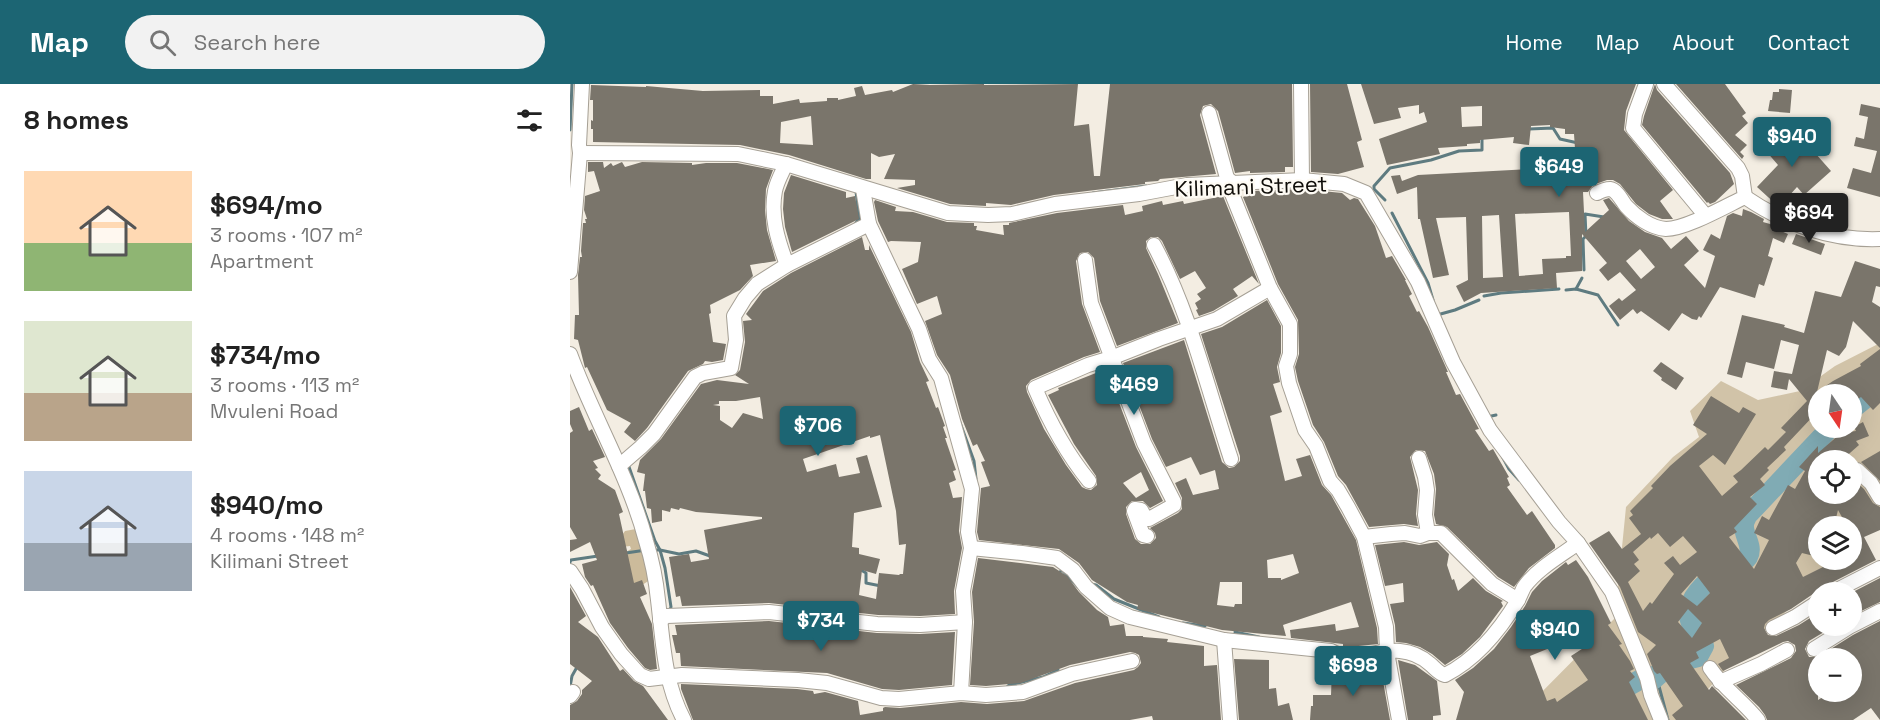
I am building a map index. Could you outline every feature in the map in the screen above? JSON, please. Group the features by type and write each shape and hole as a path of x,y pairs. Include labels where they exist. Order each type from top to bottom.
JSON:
{"street":[{"path":"570,272 576,147 582,84"},
{"path":"1301,84 1302,180"},
{"path":"1646,84 1635,114 1633,128 1705,215"},
{"path":"1664,84 1738,168 1742,176 1744,197"},
{"path":"1209,113 1227,178 1234,184 1230,189 1270,288 1290,324 1290,354 1286,366 1289,383 1305,430 1316,446 1330,481 1338,490 1364,537 1386,627 1399,720"},
{"name":"Kilimani Street","path":"576,147 738,154 786,164 948,213 1012,214 1055,204 1140,194 1187,185 1302,180 1344,184 1366,193 1418,282 1454,362 1490,430 1559,522 1578,543 1612,592 1647,678 1661,720"},
{"path":"786,164 775,191 774,212 778,243 787,264"},
{"path":"863,189 869,224 919,329 929,359 941,378 972,489 968,532 971,548 963,591 965,622 961,693"},
{"path":"1597,193 1611,189 1615,191 1627,207 1646,222 1666,229 1679,228 1744,197"},
{"path":"1744,197 1774,215 1819,232 1843,238 1880,239"},
{"path":"619,466 654,434 695,377 731,368 736,340 734,316 757,284 787,264 869,224"},
{"path":"1154,245 1175,286 1231,459"},
{"path":"1085,260 1090,303 1144,443 1174,502 1174,505 1149,519 1146,519 1141,510 1135,509 1143,535 1147,536"},
{"path":"1089,481 1052,425 1035,388 1088,364 1111,358 1229,313 1270,288"},
{"path":"570,354 619,466 646,539 658,598 668,676 674,701 684,720"},
{"path":"1419,458 1427,490 1425,515 1428,533"},
{"path":"1862,475 1880,498"},
{"path":"1364,537 1405,533 1420,536 1428,533 1441,533 1492,584 1518,600"},
{"path":"971,548 1057,558 1073,570 1086,586 1110,608 1130,617 1224,640 1331,651 1341,657 1399,651 1419,656 1445,675 1467,662 1487,644 1533,578 1578,543"},
{"path":"1853,582 1880,568"},
{"path":"570,571 602,627 621,654 640,675 649,679 682,675 808,681 827,683 881,698 899,699 961,693 986,695 1023,692 1072,674 1132,661"},
{"path":"1773,628 1808,609"},
{"path":"1816,648 1880,611"},
{"path":"660,620 667,616 769,612 877,624 920,625 965,622"},
{"path":"1224,640 1230,720"},
{"path":"1720,682 1787,650"},
{"path":"1710,668 1720,682 1758,720"}],"shaded area":[{"path":"1880,343 1880,510 1862,520 1862,516 1808,516 1808,570 1831,570 1830,572 1819,582 1808,582 1808,592 1738,655 1681,720 1514,720 1615,618 1626,507 1673,457 1699,437 1690,411 1721,381 1758,400 1800,391 1808,385 1808,438 1862,438 1862,384 1810,384 1835,366"},
{"path":"636,529 656,576 639,587 633,586 624,553 631,549 630,546 622,547 620,538 625,531"}],"building":[{"path":"913,84 1078,84 1074,126 1089,124 1094,176 1100,176 1110,84 1292,84 1293,167 1285,167 1285,172 1235,173 1218,111 1211,104 1203,106 1200,115 1216,174 1160,179 1145,182 1145,184 1054,195 1011,205 950,204 897,188 915,185 915,180 884,179 895,154 879,157 871,153 871,179 866,179 789,155 740,145 593,142 593,129 591,129 593,100 590,100 591,85 646,86 703,91 760,90 760,96 773,96 773,104 799,99 800,103 827,101 827,98 838,98 838,100 856,96 854,88 862,86 865,95 892,90 893,92","holes":["811,116 813,145 780,143 781,122"]},
{"path":"1310,84 1347,84 1362,140 1357,142 1364,167 1338,174 1311,172"},
{"path":"1361,84 1636,84 1626,111 1624,130 1673,190 1660,201 1673,219 1662,219 1649,214 1636,204 1620,184 1607,180 1593,185 1588,192 1583,192 1585,232 1609,210 1603,200 1609,198 1629,221 1645,232 1662,238 1671,249 1686,236 1699,251 1684,265 1705,288 1715,256 1703,250 1711,234 1720,239 1727,216 1733,213 1742,216 1743,209 1788,234 1784,243 1773,238 1768,256 1773,258 1764,286 1759,284 1755,298 1720,287 1701,318 1699,316 1697,320 1692,319 1682,313 1669,331 1641,311 1637,314 1633,309 1620,320 1609,306 1619,298 1622,301 1636,290 1620,272 1608,281 1599,270 1607,263 1582,234 1582,271 1556,273 1557,288 1481,293 1464,302 1456,286 1468,280 1466,217 1436,218 1449,275 1433,278 1420,219 1418,219 1417,187 1397,194 1391,176 1400,175 1402,181 1418,175 1529,169 1530,181 1577,179 1574,134 1565,134 1565,129 1550,127 1550,125 1531,126 1529,145 1513,143 1514,137 1480,140 1480,143 1467,144 1467,146 1438,148 1440,154 1387,165 1379,139 1427,122 1424,112 1419,114 1419,105 1398,108 1401,118 1374,124","holes":["1482,106 1482,126 1462,127 1461,107","1569,212 1571,256 1542,259 1543,274 1519,276 1515,214","1499,215 1503,277 1483,278 1482,216","1640,249 1655,267 1641,279 1626,261"]},
{"path":"1655,84 1657,90 1730,173 1734,184 1715,202 1707,203 1642,125"},
{"path":"1676,84 1725,84 1746,113 1742,116 1748,123 1735,135 1747,145 1740,152 1744,156 1742,159"},
{"path":"1779,89 1792,90 1790,113 1768,111 1773,92 1779,92"},
{"path":"1861,104 1880,108 1880,197 1847,188 1853,168 1871,173 1877,151 1854,146 1856,137 1864,139 1868,117 1859,115"},
{"path":"1792,127 1831,171 1804,195 1797,187 1779,207 1757,187 1778,165 1766,151"},
{"path":"588,162 603,162 604,168 611,163 613,166 622,162 625,167 642,162 692,163 692,165 737,163 773,170 766,189 765,210 767,230 776,261 750,265 753,276 740,290 710,305 713,342 726,344 723,360 705,361 688,371 635,441 624,432 631,423 607,410 587,367 585,368 578,340 574,339 575,315 579,315 578,275 580,257 582,257 583,223 586,223 585,219 587,219 584,210 585,196 600,191 594,171 588,172"},
{"path":"791,175 846,192 846,198 855,196 859,219 792,252 783,209 784,193"},
{"path":"1302,189 1342,193 1350,200 1358,199 1375,226 1386,258 1392,256 1406,280 1412,294 1409,296 1428,327 1456,395 1460,394 1479,429 1475,430 1489,451 1493,449 1509,477 1507,478 1510,485 1507,487 1527,515 1532,511 1555,545 1555,548 1529,568 1514,587 1498,577 1447,527 1436,524 1434,474 1425,451 1416,450 1410,457 1418,490 1416,514 1418,526 1404,524 1369,527 1346,485 1338,476 1324,442 1313,425 1298,381 1295,367 1299,354 1298,320 1278,284 1243,197 1254,193 1253,191"},
{"path":"1223,196 1259,284 1252,276 1233,289 1238,296 1213,311 1199,316 1195,303 1201,299 1197,294 1206,288 1195,271 1180,279 1162,241 1158,237 1151,237 1146,241 1146,248 1178,323 1117,346 1100,301 1094,258 1088,252 1080,253 1076,261 1082,304 1100,352 1031,380 1026,386 1027,392 1044,429 1066,465 1082,487 1091,490 1097,485 1096,476 1074,444 1048,395 1059,390 1058,388 1106,369 1136,447 1163,501 1150,508 1143,501 1132,501 1126,507 1126,514 1135,539 1141,544 1150,544 1156,538 1150,528 1182,509 1182,498 1175,483 1186,478 1193,495 1219,489 1215,470 1200,475 1191,457 1166,467 1152,439 1123,363 1184,340 1222,462 1229,468 1234,467 1240,461 1240,456 1201,334 1222,327 1267,300 1281,326 1281,353 1277,367 1280,382 1273,384 1282,412 1270,416 1285,481 1302,476 1296,459 1310,455 1322,485 1331,495 1356,540 1377,628 1378,644 1349,647 1343,644 1291,638 1290,630 1335,624 1336,631 1359,627 1351,602 1283,625 1286,636 1222,630 1137,609 1138,605 1127,602 1092,580 1079,563 1059,549 979,540 977,532 981,488 990,486 981,462 985,461 977,444 973,446 962,419 950,375 937,355 925,321 942,314 937,296 917,304 902,269 918,262 921,242 888,242 878,221 875,200 896,207 895,211 913,212 947,222 974,223 974,226 977,226 976,230 1004,235 1003,225 1057,213 1123,205 1125,215 1143,211 1142,206 1162,201 1163,205 1183,201 1184,204","holes":["1141,472 1149,490 1136,498 1123,483","1293,554 1299,573 1281,580 1281,578 1268,578 1267,560","1220,582 1242,582 1242,604 1235,604 1234,607 1217,605"]},
{"path":"1796,234 1825,244 1821,255 1792,244"},
{"path":"862,237 865,250 869,250 869,245 911,332 920,362 929,381 926,382 945,426 943,427 947,438 945,438 956,470 953,471 956,480 949,483 953,498 962,497 959,531 962,548 954,591 955,614 878,615 769,603 682,606 680,596 676,597 669,557 689,554 691,562 709,559 704,530 762,519 762,517 671,508 670,512 662,510 662,521 652,523 651,509 647,508 645,491 643,491 645,474 637,472 640,460 661,439 701,384 717,380 749,384 735,375 740,370 745,342 743,321 752,320 746,314 763,291 791,273","holes":["760,397 763,419 743,413 732,428 720,420 720,406 713,405 719,404 719,401","880,435 896,511 899,545 906,544 903,574 879,573 876,599 859,595 862,570 876,574 880,559 859,554 859,548 852,547 854,513 882,507 867,455 856,458 860,473 839,477 836,464 807,472 803,459 870,436 870,438"]},
{"path":"1855,261 1880,269 1880,287 1876,286 1872,302 1880,307 1880,348 1853,321 1846,347 1839,356 1827,350 1819,384 1808,384 1808,422 1784,447 1786,450 1767,468 1769,470 1760,479 1765,485 1750,497 1757,504 1734,528 1737,532 1729,537 1754,569 1769,540 1754,533 1762,516 1769,520 1788,485 1795,489 1805,471 1799,467 1808,457 1808,504 1862,504 1862,487 1873,503 1880,507 1880,530 1864,537 1876,560 1862,567 1862,516 1841,516 1838,510 1836,516 1808,516 1808,554 1802,553 1796,563 1803,577 1817,570 1856,570 1833,582 1808,582 1808,597 1765,624 1764,628 1768,635 1776,636 1808,619 1808,636 1817,636 1809,641 1805,649 1808,655 1808,702 1862,702 1862,648 1832,648 1851,636 1862,636 1862,630 1880,621 1880,720 1871,708 1853,720 1767,720 1759,707 1736,685 1791,658 1796,651 1795,645 1788,641 1783,642 1723,671 1718,664 1729,658 1720,639 1696,652 1699,658 1690,663 1709,690 1712,686 1746,720 1676,720 1672,715 1683,706 1660,673 1657,674 1654,671 1647,654 1656,645 1638,632 1620,587 1589,543 1609,531 1622,549 1641,534 1629,518 1633,515 1630,511 1653,488 1651,486 1670,466 1707,434 1693,425 1711,396 1739,413 1743,407 1756,414 1725,465 1713,455 1699,466 1722,496 1738,482 1733,476 1765,447 1768,450 1786,432 1781,428 1807,401 1789,379 1787,390 1771,387 1774,371 1792,374 1799,345 1781,340 1774,369 1746,362 1742,378 1727,374 1742,315 1785,325 1784,327 1804,333 1815,291 1841,297","holes":["1658,533 1670,547 1683,536 1697,552 1680,565 1673,556 1664,563 1674,574 1652,604 1650,602 1643,611 1628,582 1640,571 1634,564 1639,560 1633,552","1697,576 1710,593 1697,606 1681,594","1688,609 1702,623 1692,638 1678,622"]},
{"path":"1880,349 1880,403 1873,410 1862,398 1862,384 1829,384 1861,366 1860,364"},
{"path":"1661,362 1684,378 1676,390 1661,380 1662,378 1653,371"},
{"path":"579,407 589,431 592,429 605,457 593,461 598,468 595,469 601,475 598,479 615,490 623,512 619,514 634,583 642,580 647,594 640,597 652,624 657,669 645,668 628,648 610,623 593,585 591,586 585,577 582,564 597,560 590,542 570,552 570,540 577,539 570,527 570,433 573,431 570,424 570,411"},
{"path":"1863,422 1869,436 1856,441 1859,445 1853,450 1821,450 1835,438 1862,438"},
{"path":"1880,451 1880,481 1862,463"},
{"path":"1404,542 1419,545 1437,542 1449,554 1447,565 1458,591 1473,578 1486,591 1503,601 1501,602 1503,606 1480,637 1462,654 1445,665 1420,647 1396,642 1390,604 1404,602 1403,583 1385,586 1375,545"},
{"path":"978,558 1053,567 1067,576 1097,610 1108,617 1110,626 1124,624 1126,636 1168,639 1167,642 1204,646 1204,666 1217,665 1221,720 1153,720 1152,716 1130,720 693,720 681,684 797,689 813,691 814,694 825,692 858,701 860,715 883,711 885,707 1024,701 1075,683 1134,670 1141,663 1139,655 1130,652 1070,665 1021,683 970,685 974,622 972,592"},
{"path":"1576,560 1588,577 1611,623 1608,625 1622,644 1619,645 1634,669 1630,671 1635,677 1629,682 1648,720 1456,720 1464,692 1455,680 1473,668 1494,649 1525,606 1532,592 1542,581 1566,562 1568,565","holes":["1576,632 1585,647 1571,656 1588,680 1557,702 1555,698 1547,701 1530,656 1552,647"]},
{"path":"1880,578 1880,602 1862,611 1862,587"},
{"path":"570,587 586,616 578,622 598,637 620,671 623,669 634,681 643,686 668,720 570,720 570,705 577,701 582,690 592,681 570,664"},
{"path":"769,621 877,633 955,632 952,685 899,690 882,689 827,673 681,666 680,653 676,653 672,635 677,635 675,625"},
{"path":"1234,659 1269,660 1269,689 1276,688 1278,706 1289,703 1293,720 1239,720"},
{"path":"1398,660 1415,665 1437,681 1441,715 1433,716 1433,720 1408,720"},
{"path":"1368,664 1368,670 1381,670 1390,720 1310,720 1313,695 1331,695 1332,669 1348,670 1347,665"}],"waterway":[{"path":"570,130 572,84"},
{"path":"1529,129 1553,128 1560,139 1578,143"},
{"path":"1385,200 1374,189 1374,186 1390,168 1431,160 1459,151 1482,150 1482,136"},
{"path":"1093,193 1146,186"},
{"path":"855,224 859,219 856,191"},
{"path":"1179,193 1208,191"},
{"path":"1392,213 1428,283 1433,300"},
{"path":"1584,270 1585,214 1604,217"},
{"path":"1576,289 1582,278"},
{"path":"1484,296 1559,289"},
{"path":"1566,290 1576,289 1598,295 1618,325"},
{"path":"1437,315 1479,300"},
{"path":"1862,401 1880,387"},
{"path":"1487,417 1496,415"},
{"path":"958,417 974,461 976,479"},
{"path":"1584,720 1641,679 1645,680 1656,675 1653,680 1671,664 1698,657 1704,646 1689,617 1694,597 1715,576 1739,565 1748,557 1750,549 1744,525 1747,516 1821,438"},
{"path":"1502,456 1509,469 1519,480"},
{"path":"628,464 665,568 671,607 669,612"},
{"path":"626,553 646,550"},
{"path":"652,550 679,554 696,551 710,556"},
{"path":"570,562 598,556"},
{"path":"861,570 866,573 866,583 881,586"},
{"path":"1058,574 1062,570 1078,587"},
{"path":"1090,584 1096,585 1114,599 1159,617"},
{"path":"1183,623 1205,626"},
{"path":"1235,632 1259,637"},
{"path":"1698,657 1711,665"},
{"path":"570,687 577,667"},
{"path":"1005,689 1009,685 1043,677 1058,670"},
{"path":"1656,675 1668,720"}]}
